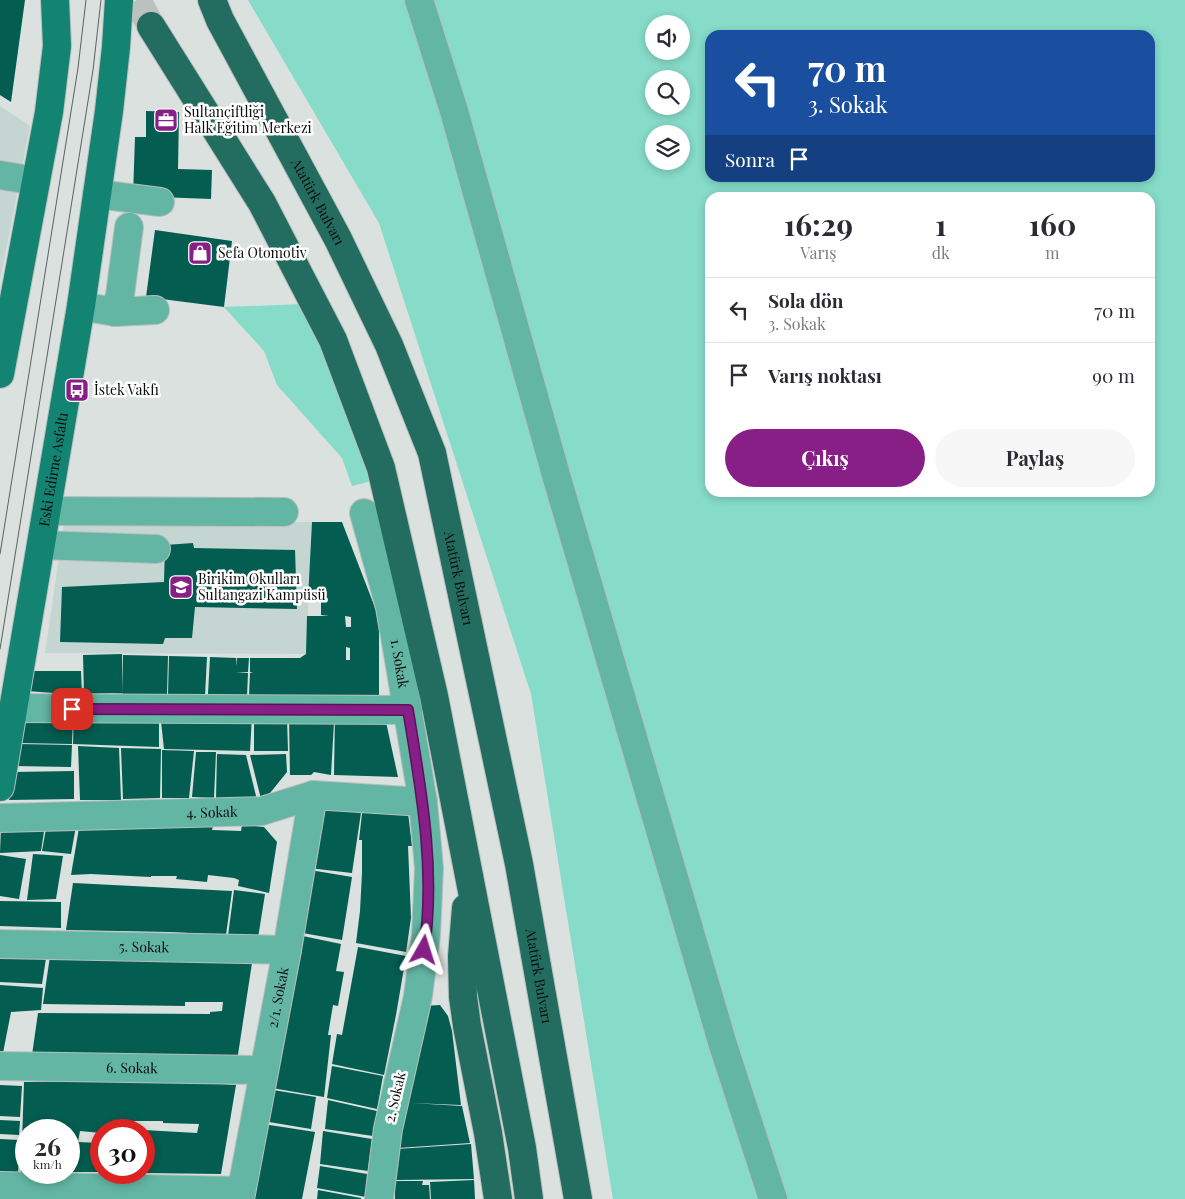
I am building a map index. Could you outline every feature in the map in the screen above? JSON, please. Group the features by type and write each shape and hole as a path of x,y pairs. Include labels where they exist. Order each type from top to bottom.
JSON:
{"highway":[{"name":"Atatürk Bulvarı","path":"212,0 220,20 338,239 389,345 432,453 519,864 578,1199"},
{"path":"151,26 266,212 333,340 378,458 434,696 522,1148 529,1199"},
{"path":"468,872 462,956 463,997 498,1199"}],"main road":[{"path":"0,374 49,112 57,46 55,0"},
{"name":"Eski Edirne Asfaltı","path":"0,787 81,306 110,102 119,0"}],"street":[{"path":"419,0 454,111 556,475 718,1026 773,1199"},
{"path":"0,175 36,181"},
{"path":"97,194 160,202"},
{"path":"115,312 120,295 129,227"},
{"path":"81,306 115,312 155,310"},
{"path":"46,511 284,512"},
{"name":"1. Sokak","path":"364,513 390,607 423,802 428,877 426,935 418,996"},
{"path":"41,544 156,550"},
{"path":"13,708 408,710"},
{"name":"4. Sokak","path":"0,818 262,811 313,795 423,802"},
{"name":"2/1. Sokak","path":"240,1195 287,950 313,795"},
{"name":"5. Sokak","path":"0,944 287,950"},
{"name":"2. Sokak","path":"379,1199 388,1128 418,996"},
{"name":"6. Sokak","path":"0,1066 264,1070"},
{"path":"0,1186 240,1195"}],"shaded area":[{"path":"0,106 30,126 0,281"},
{"name":"Birikim Okulları Sultangazi Kampüsü","path":"312,522 306,654 45,653 64,524"}],"green space":[{"path":"248,0 1185,0 1185,1199 613,1199 531,694 379,223"},
{"path":"304,304 376,480 352,486 342,458 277,385 264,351 224,307"}],"building":[{"path":"0,0 25,0 11,102 0,95"},
{"path":"146,111 179,112 178,169 212,170 211,199 133,196 135,137 146,137"},
{"path":"155,230 232,241 224,307 146,297"},
{"path":"312,522 342,522 379,618 379,696 249,696 250,673 253,673 250,672 250,658 300,658 306,654 307,616 329,616 321,615 321,599 308,599","holes":["345,616 351,617 351,627 346,627","346,647 350,648 350,660 346,660"]},
{"name":"Birikim Okulları Sultangazi Kampüsü","path":"193,543 194,548 295,550 297,609 195,607 192,638 165,638 163,644 60,642 62,587 164,582 165,545"},
{"path":"122,654 123,693 84,694 83,655"},
{"path":"123,655 168,656 167,695 123,694"},
{"path":"169,656 207,657 205,696 168,694"},
{"path":"210,657 236,658 237,666 237,658 249,658 248,672 236,672 248,673 247,696 208,694"},
{"path":"31,671 81,671 82,695 26,691"},
{"path":"74,712 159,714 159,747 73,744"},
{"path":"160,712 252,716 250,751 164,749"},
{"path":"73,713 72,744 18,743 23,714"},
{"path":"335,714 386,722 398,777 334,775"},
{"path":"289,717 334,722 331,775 314,772 311,775 290,775"},
{"path":"287,719 288,751 254,751 254,720"},
{"path":"18,744 72,745 71,767 14,766"},
{"path":"78,746 119,748 121,800 80,800"},
{"path":"121,748 161,749 160,798 123,799"},
{"path":"162,750 194,751 189,798 162,798"},
{"path":"196,752 216,752 214,798 192,797"},
{"path":"217,754 246,755 257,800 216,799"},
{"path":"286,754 287,772 262,803 250,755"},
{"path":"74,771 74,799 9,800 13,772"},
{"path":"323,800 362,806 352,873 309,868"},
{"path":"363,805 408,813 412,846 408,846 411,918 406,952 356,943 362,873 362,840 359,840"},
{"path":"47,823 76,826 71,854 42,851"},
{"path":"45,825 41,851 0,853 1,827"},
{"path":"242,825 264,827 277,842 269,893 238,886 239,880 234,878 208,875 207,882 176,879 177,876 71,875 79,828 213,826 212,830 241,831"},
{"path":"33,854 63,856 56,899 27,900"},
{"path":"0,855 26,859 19,899 0,896"},
{"path":"310,870 352,877 342,940 297,932"},
{"path":"73,883 232,891 226,935 66,930"},
{"path":"234,890 265,894 258,938 228,936"},
{"path":"0,901 61,902 61,928 0,926"},
{"path":"298,935 341,944 336,971 344,972 338,1006 333,1005 328,1035 331,1035 324,1097 272,1088"},
{"path":"358,947 406,956 384,1075 332,1064 337,1034 342,1035"},
{"path":"0,951 47,952 42,984 0,982"},
{"path":"50,956 106,960 252,963 237,1061 32,1055 38,1013 210,1014 210,1012 222,1011 223,1002 185,1002 185,1006 43,1004"},
{"path":"0,985 43,988 41,1010 11,1012 2,1058 0,1058"},
{"path":"440,1005 448,1016 452,1031 461,1105 411,1103 462,1106 470,1143 398,1148 424,1006"},
{"path":"332,1066 383,1076 377,1109 327,1098"},
{"path":"24,1082 196,1082 236,1085 221,1174 155,1173 155,1131 197,1133 199,1124 163,1123 163,1121 155,1121 155,1119 90,1119 90,1132 80,1131 80,1119 23,1119"},
{"path":"0,1085 22,1086 20,1117 0,1116"},
{"path":"267,1089 316,1097 311,1129 263,1121"},
{"path":"328,1100 377,1111 373,1136 325,1129"},
{"path":"0,1120 15,1121 15,1135 0,1134"},
{"path":"263,1124 315,1132 302,1199 252,1199"},
{"path":"323,1131 372,1139 368,1171 320,1164"},
{"path":"0,1139 15,1140 15,1173 0,1172"},
{"path":"80,1142 90,1143 90,1172 80,1172"},
{"path":"471,1144 474,1179 395,1180 397,1149"},
{"path":"320,1166 367,1174 366,1197 317,1188"},
{"path":"474,1180 475,1199 431,1199 430,1182"},
{"path":"395,1181 423,1181 422,1185 429,1185 430,1199 395,1199"},
{"path":"318,1190 361,1198 361,1199 317,1199"}],"tunnel":[{"path":"137,0 151,26"}],"tram line":[{"path":"0,554 78,68 86,0"},
{"path":"0,649 93,70 101,0"}],"place":[{"name":"Sultançiftliği Halk Eğitim Merkezi","path":"166,120"},
{"name":"Sefa Otomotiv","path":"200,253"},
{"name":"İstek Vakfı","path":"77,390"},
{"name":"Birikim Okulları Sultangazi Kampüsü","path":"181,587"}],"route":[{"path":"72,709 408,710 423,802 428,868 424,950"}]}
